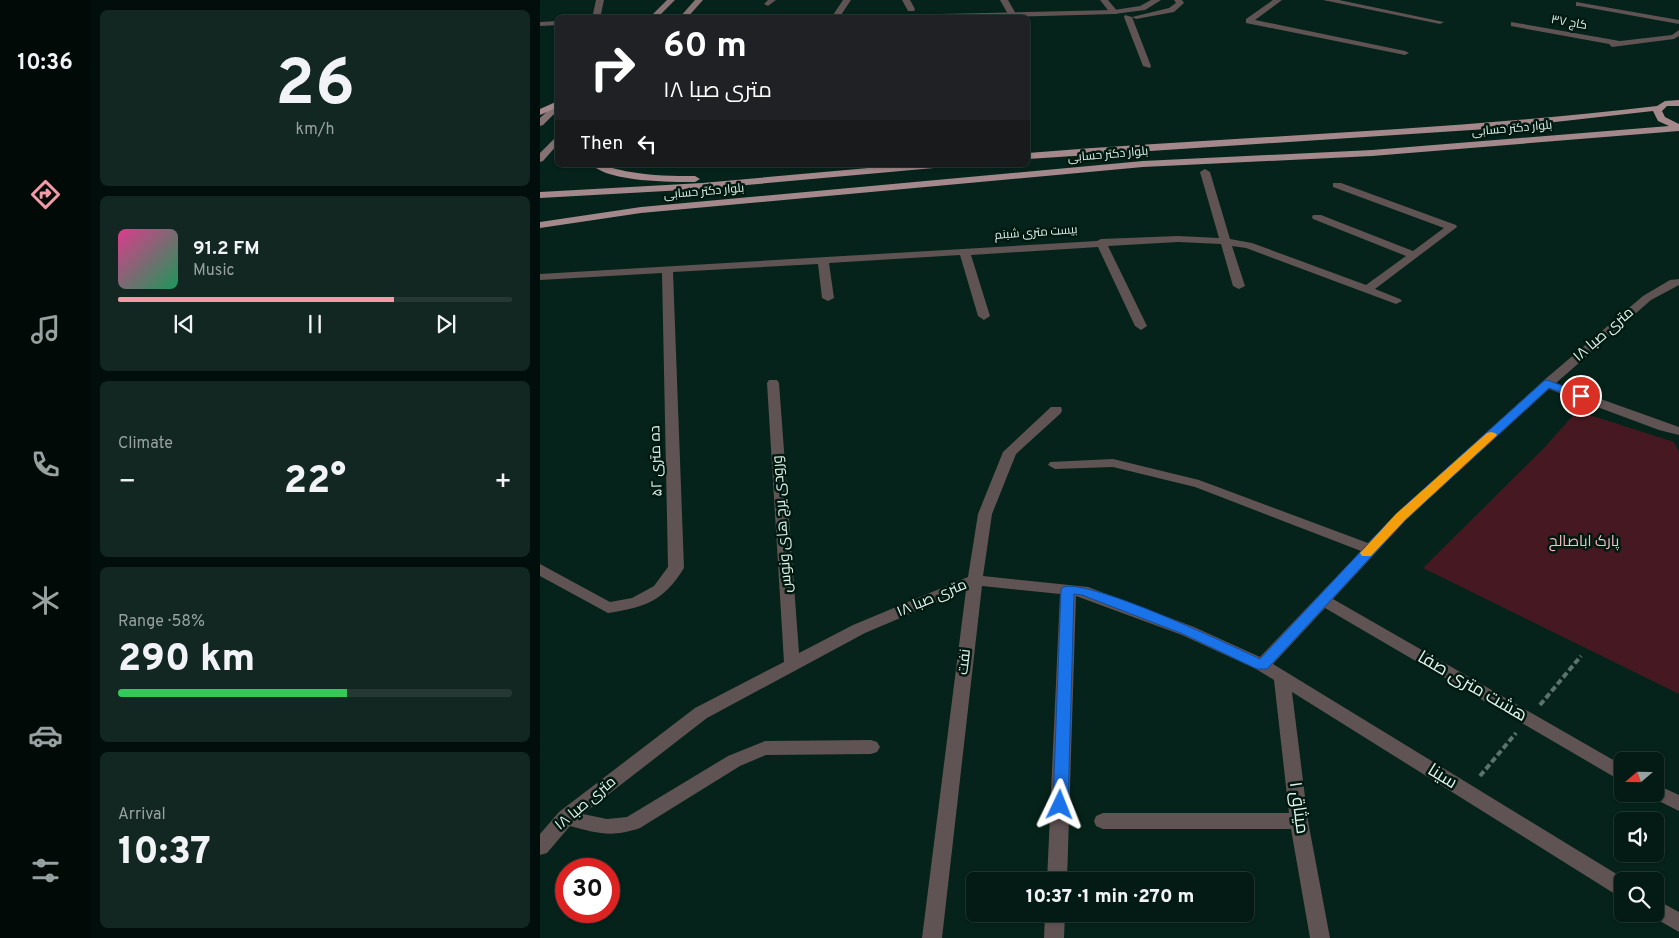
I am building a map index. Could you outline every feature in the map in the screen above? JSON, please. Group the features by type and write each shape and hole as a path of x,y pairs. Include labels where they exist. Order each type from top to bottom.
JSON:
{"main road":[{"path":"655,15 671,0"},
{"path":"685,15 699,0"},
{"name":"بلوار دکتر حسابی","path":"1030,156 1128,146 1370,134 1563,119 1659,108 1665,104 1679,103"},
{"path":"540,112 555,105"},
{"path":"540,123 555,107"},
{"path":"1659,108 1657,113 1661,119 1679,127"},
{"name":"بلوار دکتر حسابی","path":"540,225 642,210 1143,164 1372,153 1679,127"},
{"path":"540,159 555,142"},
{"path":"603,167 655,177 778,179"},
{"name":"بلوار دکتر حسابی","path":"540,195 636,191 912,167"}],"street":[{"path":"597,14 600,0"},
{"path":"837,15 847,0"},
{"path":"906,0 911,9"},
{"path":"1004,0 1012,14"},
{"path":"1104,0 1114,12"},
{"path":"972,15 1114,12 1142,8 1157,0"},
{"path":"1030,21 1128,17 1171,10 1180,3 1178,0"},
{"path":"1278,0 1249,21 1405,53"},
{"path":"1327,0 1440,22"},
{"path":"1579,4 1679,22"},
{"path":"1128,17 1147,66"},
{"path":"540,24 555,23"},
{"name":"کاج ۳۷","path":"1514,24 1621,44"},
{"path":"540,31 555,30"},
{"path":"1594,48 1674,37 1679,32"},
{"path":"1205,172 1239,286"},
{"path":"1338,185 1452,227 1367,290"},
{"path":"1317,217 1414,255"},
{"name":"بیست متری شبنم","path":"540,277 1101,242 1178,239 1248,245 1396,301"},
{"path":"1101,242 1141,326"},
{"path":"964,251 984,316"},
{"path":"823,260 828,298"},
{"name":"ده متری ۵۲","path":"540,569 608,608 636,603 659,590 676,568 667,270"},
{"name":"متری صبا ۱۸","path":"540,847 566,817 701,713 859,629 975,580 1083,591 1188,630 1262,665 1401,517 1547,384 1647,298 1674,282 1679,282"},
{"name":"ورودی یرج های ونوس","path":"773,383 792,665"},
{"path":"1547,384 1679,431"},
{"name":"نفت","path":"932,938 975,580 985,514 1010,452 1056,410"},
{"path":"1055,465 1113,463 1199,484 1371,549"},
{"path":"1057,872 1068,590"},
{"name":"هشت متری صفا","path":"1323,600 1614,768"},
{"name":"سینا","path":"1262,665 1614,883"},
{"name":"میثاق ۱","path":"1282,678 1299,821 1320,938"},
{"path":"566,817 607,828 619,828 633,822 734,761 765,748 871,747"},
{"path":"1664,796 1679,804"},
{"path":"1103,821 1299,821"},
{"path":"1664,914 1679,923"},
{"path":"1054,938 1055,922"}],"green space":[{"name":"پارک اباصالح","path":"1577,411 1674,442 1679,452 1679,694 1423,568 1544,448"}],"slow traffic":[{"path":"1366,553 1401,517 1491,435"}],"route":[{"path":"1060,805 1068,590 1083,591 1188,630 1262,665 1401,517 1547,384 1581,396"}]}
